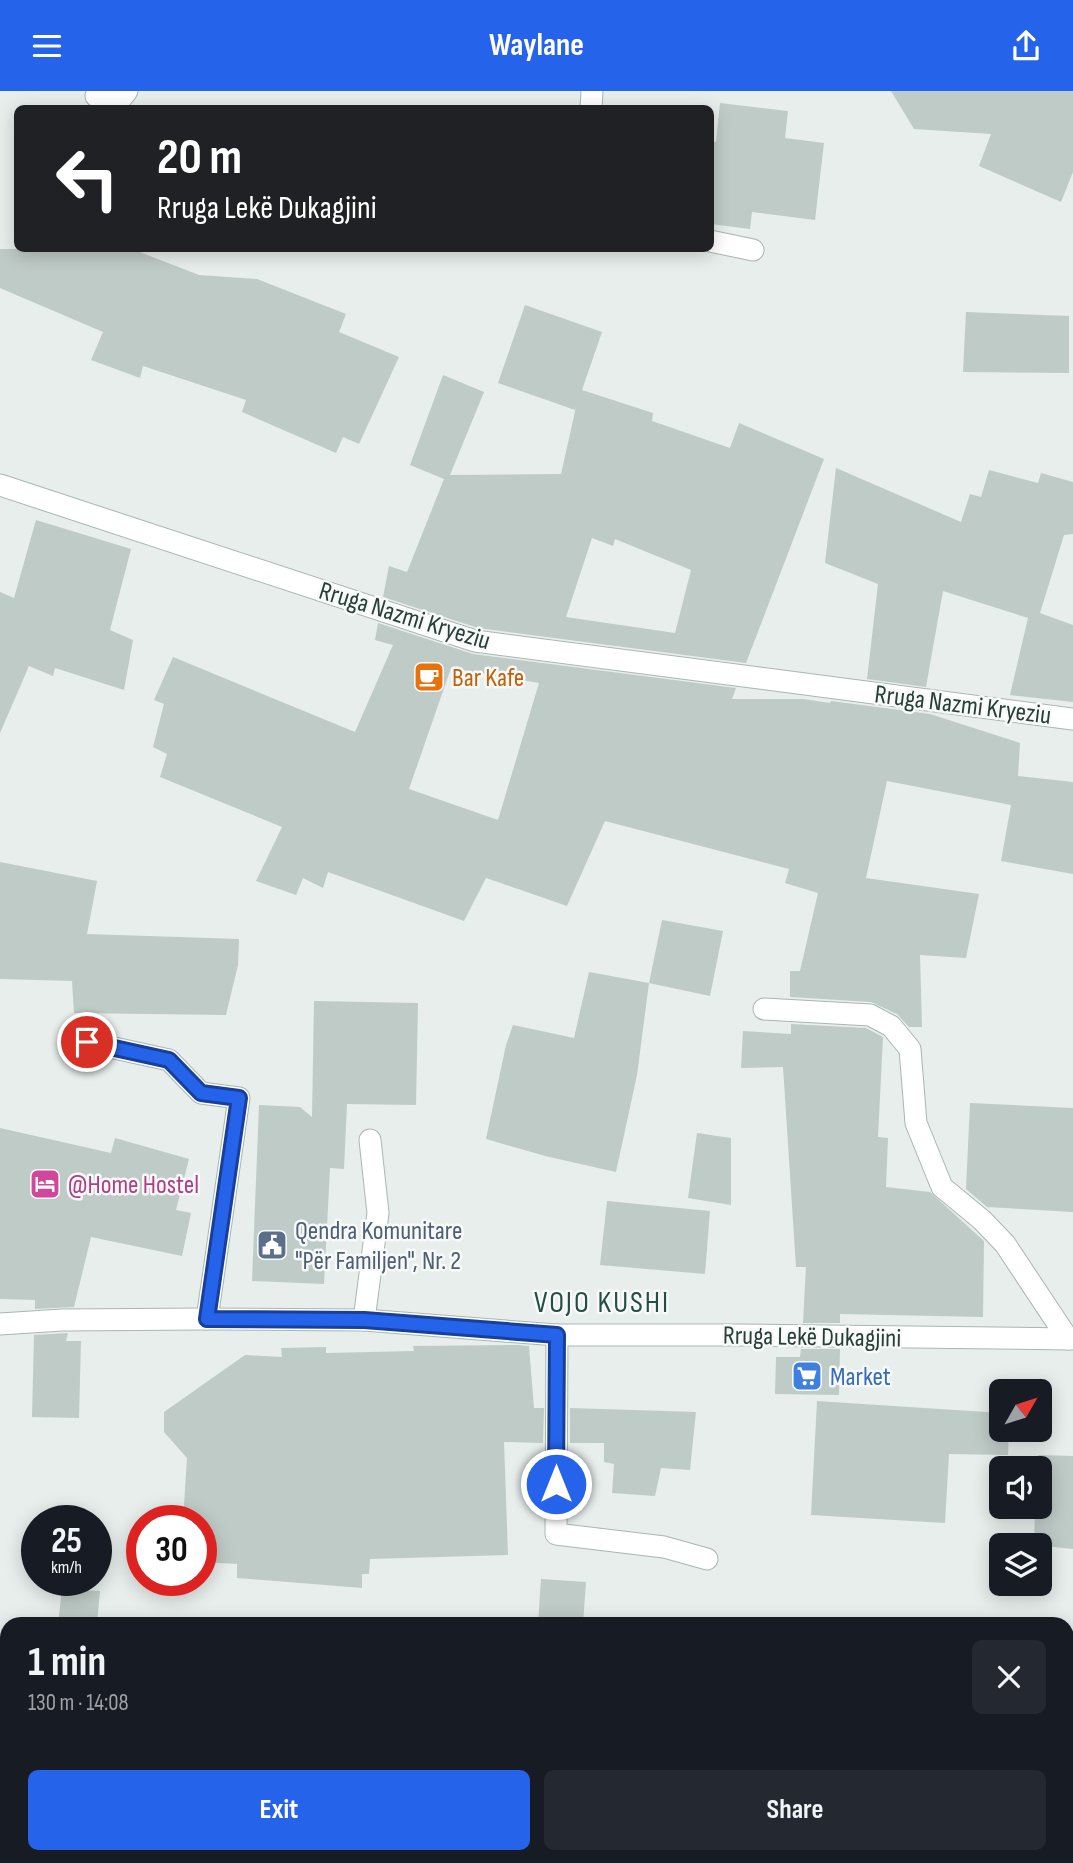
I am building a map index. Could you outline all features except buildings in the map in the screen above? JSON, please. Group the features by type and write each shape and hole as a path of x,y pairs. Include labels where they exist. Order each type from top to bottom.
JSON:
{"street":[{"path":"96,96 118,102 127,91"},
{"path":"714,242 753,250"},
{"name":"Rruga Nazmi Kryeziu","path":"0,485 475,641 1073,719"},
{"path":"764,1009 870,1015 891,1026 910,1049 916,1123 942,1187 1006,1244 1071,1339"},
{"path":"87,1042 169,1060 201,1093 239,1098 207,1319"},
{"path":"364,1320 378,1213 370,1140"},
{"path":"1071,1339 1073,1315"},
{"name":"Rruga Lekë Dukagjini","path":"0,1324 62,1320 364,1320 557,1335 1071,1339"},
{"path":"557,1335 556,1534 664,1547 707,1559"}],"place":[{"name":"Bar Kafe","path":"429,677"},
{"name":"@Home Hostel","path":"45,1184"},
{"name":"Qendra Komunitare \"Për Familjen\", Nr. 2","path":"272,1245"},
{"name":"Market","path":"807,1376"}],"district":[{"name":"VOJO KUSHI","path":"602,1302"}],"route":[{"path":"87,1042 169,1060 201,1093 239,1098 207,1319 364,1320 557,1335 556,1484"}]}
